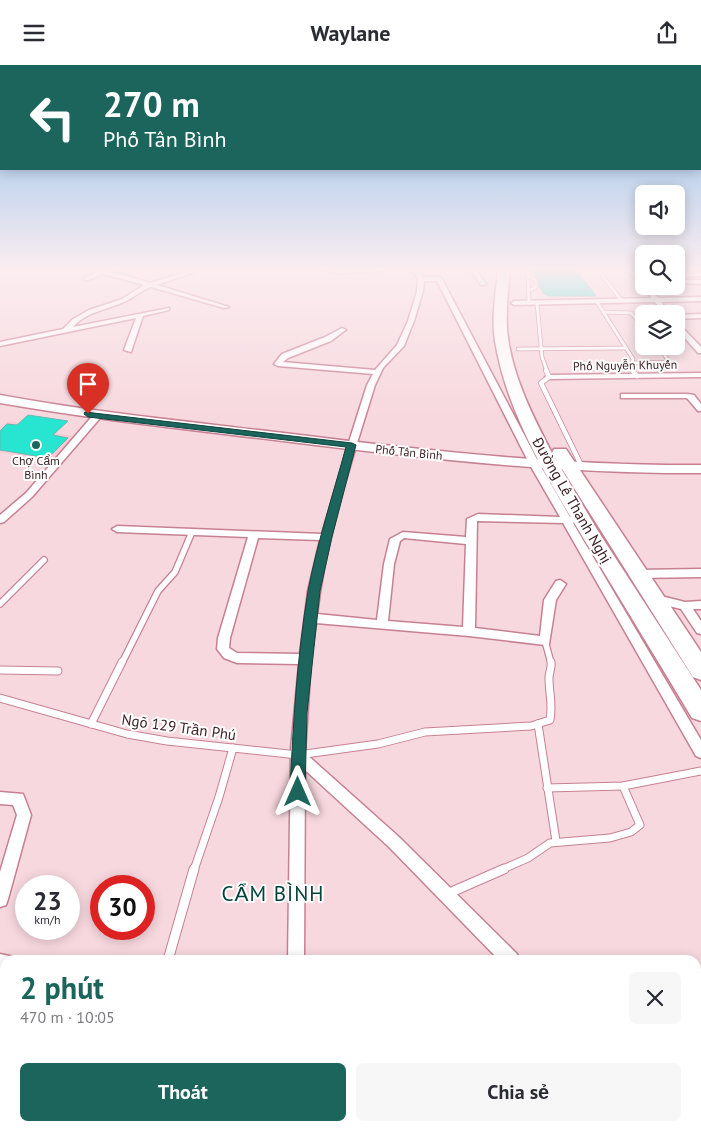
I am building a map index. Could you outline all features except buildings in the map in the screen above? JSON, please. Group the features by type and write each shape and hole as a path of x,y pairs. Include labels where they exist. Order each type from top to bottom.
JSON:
{"highway":[{"name":"Đường Lê Thanh Nghị","path":"503,319 511,349"},
{"name":"Đường Lê Thanh Nghị","path":"516,319 511,349 510,375 524,412 558,466 638,575 701,671"},
{"name":"Đường Lê Thanh Nghị","path":"558,466 574,520 701,711"}],"street":[{"path":"66,329 77,319"},
{"path":"0,344 103,319"},
{"path":"128,350 133,319"},
{"path":"296,955 298,755 305,659 314,591 326,537 352,445 377,372 396,351 411,319"},
{"path":"464,319 558,466"},
{"path":"342,330 328,339 285,356 280,359 278,364 377,372"},
{"path":"687,335 701,335"},
{"path":"687,335 701,351"},
{"name":"Phố Nguyễn Khuyến","path":"549,377 701,375"},
{"path":"624,396 687,396 691,397 701,409"},
{"name":"Phố Tân Bình","path":"0,399 98,415 352,445 558,466 701,469"},
{"path":"0,520 29,495 98,415"},
{"path":"469,632 470,525 474,518 574,520 701,752"},
{"path":"117,529 326,537"},
{"path":"254,535 224,638 223,649 228,655 237,658 305,659"},
{"path":"382,625 389,564 395,539 403,535 470,541"},
{"path":"638,575 701,573"},
{"path":"310,618 469,632 545,641 550,600 560,584"},
{"path":"653,599 685,606 701,605"},
{"path":"685,606 701,630"},
{"path":"298,755 394,842 506,955"},
{"path":"0,798 18,799 24,815 0,899"}],"lane":[{"path":"539,319 543,349 542,357 549,377 542,380 542,387 558,466"},
{"path":"608,319 634,359 631,368 637,376"},
{"path":"511,349 626,348"},
{"path":"634,363 665,362 668,360 664,355"},
{"path":"91,724 158,591 166,586 175,574 192,532"},
{"path":"0,604 44,560"},
{"path":"545,641 552,667 549,674 552,706 550,720 538,724 556,841"},
{"path":"0,670 58,671"},
{"name":"Ngõ 129 Trần Phú","path":"0,698 127,734 167,741 298,755 378,744 425,731 531,726 538,724"},
{"path":"169,955 200,847 219,797 233,748"},
{"path":"547,788 623,786 701,771"},
{"path":"445,895 531,857 544,845 556,841 611,837 635,829 640,825 623,786"}],"shaded area":[{"name":"Chợ Cẩm Bình","path":"8,421 59,429 55,433 78,437 55,461 0,452 0,429"}],"place":[{"name":"Chợ Cẩm Bình","path":"36,445"}],"district":[{"name":"CẨM BÌNH","path":"273,893"}],"route":[{"path":"88,414 352,445 326,537 314,591 305,659 298,749 298,792"}]}
